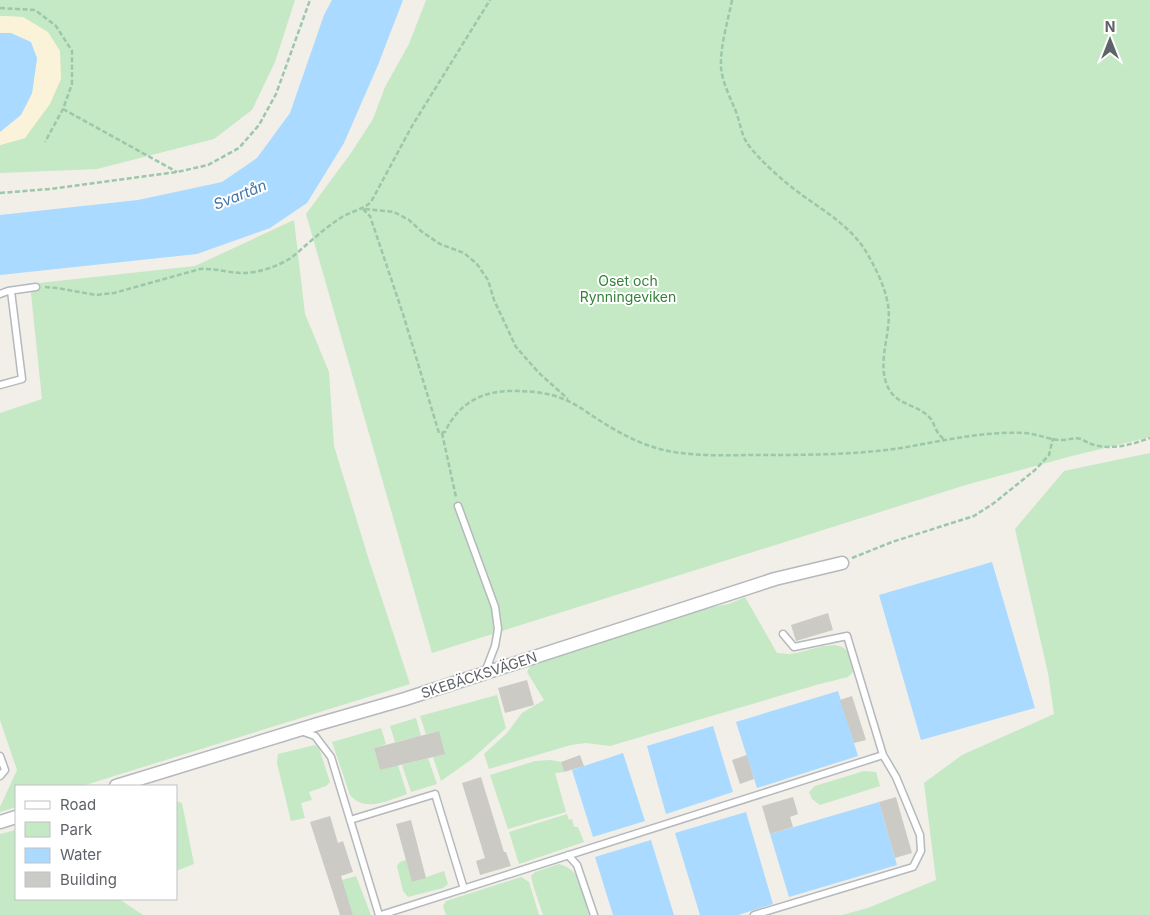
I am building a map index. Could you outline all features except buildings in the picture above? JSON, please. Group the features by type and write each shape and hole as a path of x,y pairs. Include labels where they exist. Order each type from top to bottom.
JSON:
{"street":[{"name":"SKEBÄCKSVÄGEN","path":"119,785 405,699 775,579 842,562"},
{"path":"0,822 15,817"}],"lane":[{"path":"0,294 36,287"},
{"path":"0,385 22,379 11,291"},
{"path":"458,506 495,606 498,628 495,646 485,673"},
{"path":"754,915 913,867 921,851 920,835 896,778 883,756 847,636 794,647 783,634"},
{"path":"298,730 315,736 331,756 380,915 883,756"},
{"path":"0,756 5,770 0,776"},
{"path":"350,820 436,794 464,888"},
{"path":"568,855 577,865 594,915"}],"path":[{"path":"0,193 50,189 177,172 208,165 239,148 259,125 276,94 310,0"},
{"path":"36,287 57,288 96,295 133,288 200,269 212,268 243,273 284,262 333,223 363,209 371,202 412,126 490,0"},
{"path":"732,0 723,44 721,68 727,91 740,120 746,141 761,159 800,193 838,219 868,254 880,279 888,306 884,360 886,380 890,391 898,400 931,418 937,432 944,440"},
{"path":"0,8 35,10 56,26 72,52 72,84 63,109 45,142"},
{"path":"63,109 177,172"},
{"path":"363,209 394,212 409,220 421,232 440,244 464,253 477,264 488,280 494,300 516,347 539,373 571,402 603,423 651,447 715,456 816,455 900,448 995,434 1024,433 1061,440 1078,439 1098,446 1114,447 1133,444 1150,438"},
{"path":"363,209 370,216 403,314 439,433 442,433 458,506"},
{"path":"442,433 445,432 454,416 463,407 480,396 492,392 538,393 571,402"},
{"path":"842,562 892,542 974,516 994,503 1035,470 1050,455 1053,438"}],"green space":[{"path":"0,0 295,0 275,62 252,110 214,139 97,169 0,173 0,145 25,138 23,17 0,16"},
{"name":"Oset och Rynningeviken","path":"426,0 1150,0 1150,437 969,484 432,653 306,214 351,153 373,119 385,87 409,44"},
{"path":"294,220 305,314 329,372 334,446 410,684 85,785 15,785 15,807 0,812 0,807 17,770 0,720 0,413 42,399 30,284 195,266"},
{"path":"1150,453 1150,915 842,915 868,908 936,880 924,783 962,755 1054,714 1048,673 1015,529 1064,471"},
{"path":"745,597 777,653 789,654 829,645 837,646 843,648 848,653 853,672 848,677 610,746 586,743 571,745 489,769 484,754 507,733 522,713 544,700 527,672 531,665 544,658 638,621 729,604"},
{"path":"497,695 506,728 472,759 441,781 433,757 439,731 426,734 420,716"},
{"path":"416,718 421,736 395,742 390,726"},
{"path":"381,728 386,744 374,748 380,770 398,765 407,794 377,804 363,803 350,795 332,742"},
{"path":"315,745 319,748 330,782 326,786 309,792 312,800 301,803 305,818 291,821 277,763 278,754"},
{"path":"428,758 437,784 411,792 402,765"},
{"path":"551,760 561,762 564,772 555,773 566,812 508,829 490,775 535,761"},
{"path":"864,771 876,772 880,786 820,805 812,799 809,792 815,786"},
{"path":"178,802 182,803 194,864 178,870"},
{"path":"567,814 569,820 572,819 574,827 578,827 584,842 519,864 509,832"},
{"path":"15,830 15,900 120,900 143,915 0,915 0,834"},
{"path":"406,860 413,882 444,871 448,884 443,888 408,897 403,891 397,866 400,862"},
{"path":"559,864 567,867 578,878 589,915 543,915 531,876 535,872"},
{"path":"356,876 371,915 353,915 342,880"},
{"path":"521,877 529,882 539,915 446,915 443,906 446,901"}],"sand":[{"path":"0,16 23,17 48,32 60,51 61,79 50,104 25,138 0,145 0,132 21,115 32,93 37,58 11,33 0,33"}],"water":[{"name":"Svartån","path":"332,0 403,0 378,65 344,143 307,203 270,228 197,254 0,275 0,215 138,200 222,182 257,158 290,113 324,15"},
{"path":"0,33 11,33 31,42 37,58 32,93 21,115 0,132"},
{"path":"992,562 1035,708 921,740 879,595"},
{"path":"838,691 858,756 757,788 736,722"},
{"path":"713,726 733,792 666,814 647,746"},
{"path":"623,753 645,821 593,837 572,770"},
{"path":"879,802 897,865 789,897 770,834"},
{"path":"746,812 773,904 738,915 700,915 675,833"},
{"path":"651,840 674,915 613,915 595,857"}]}
